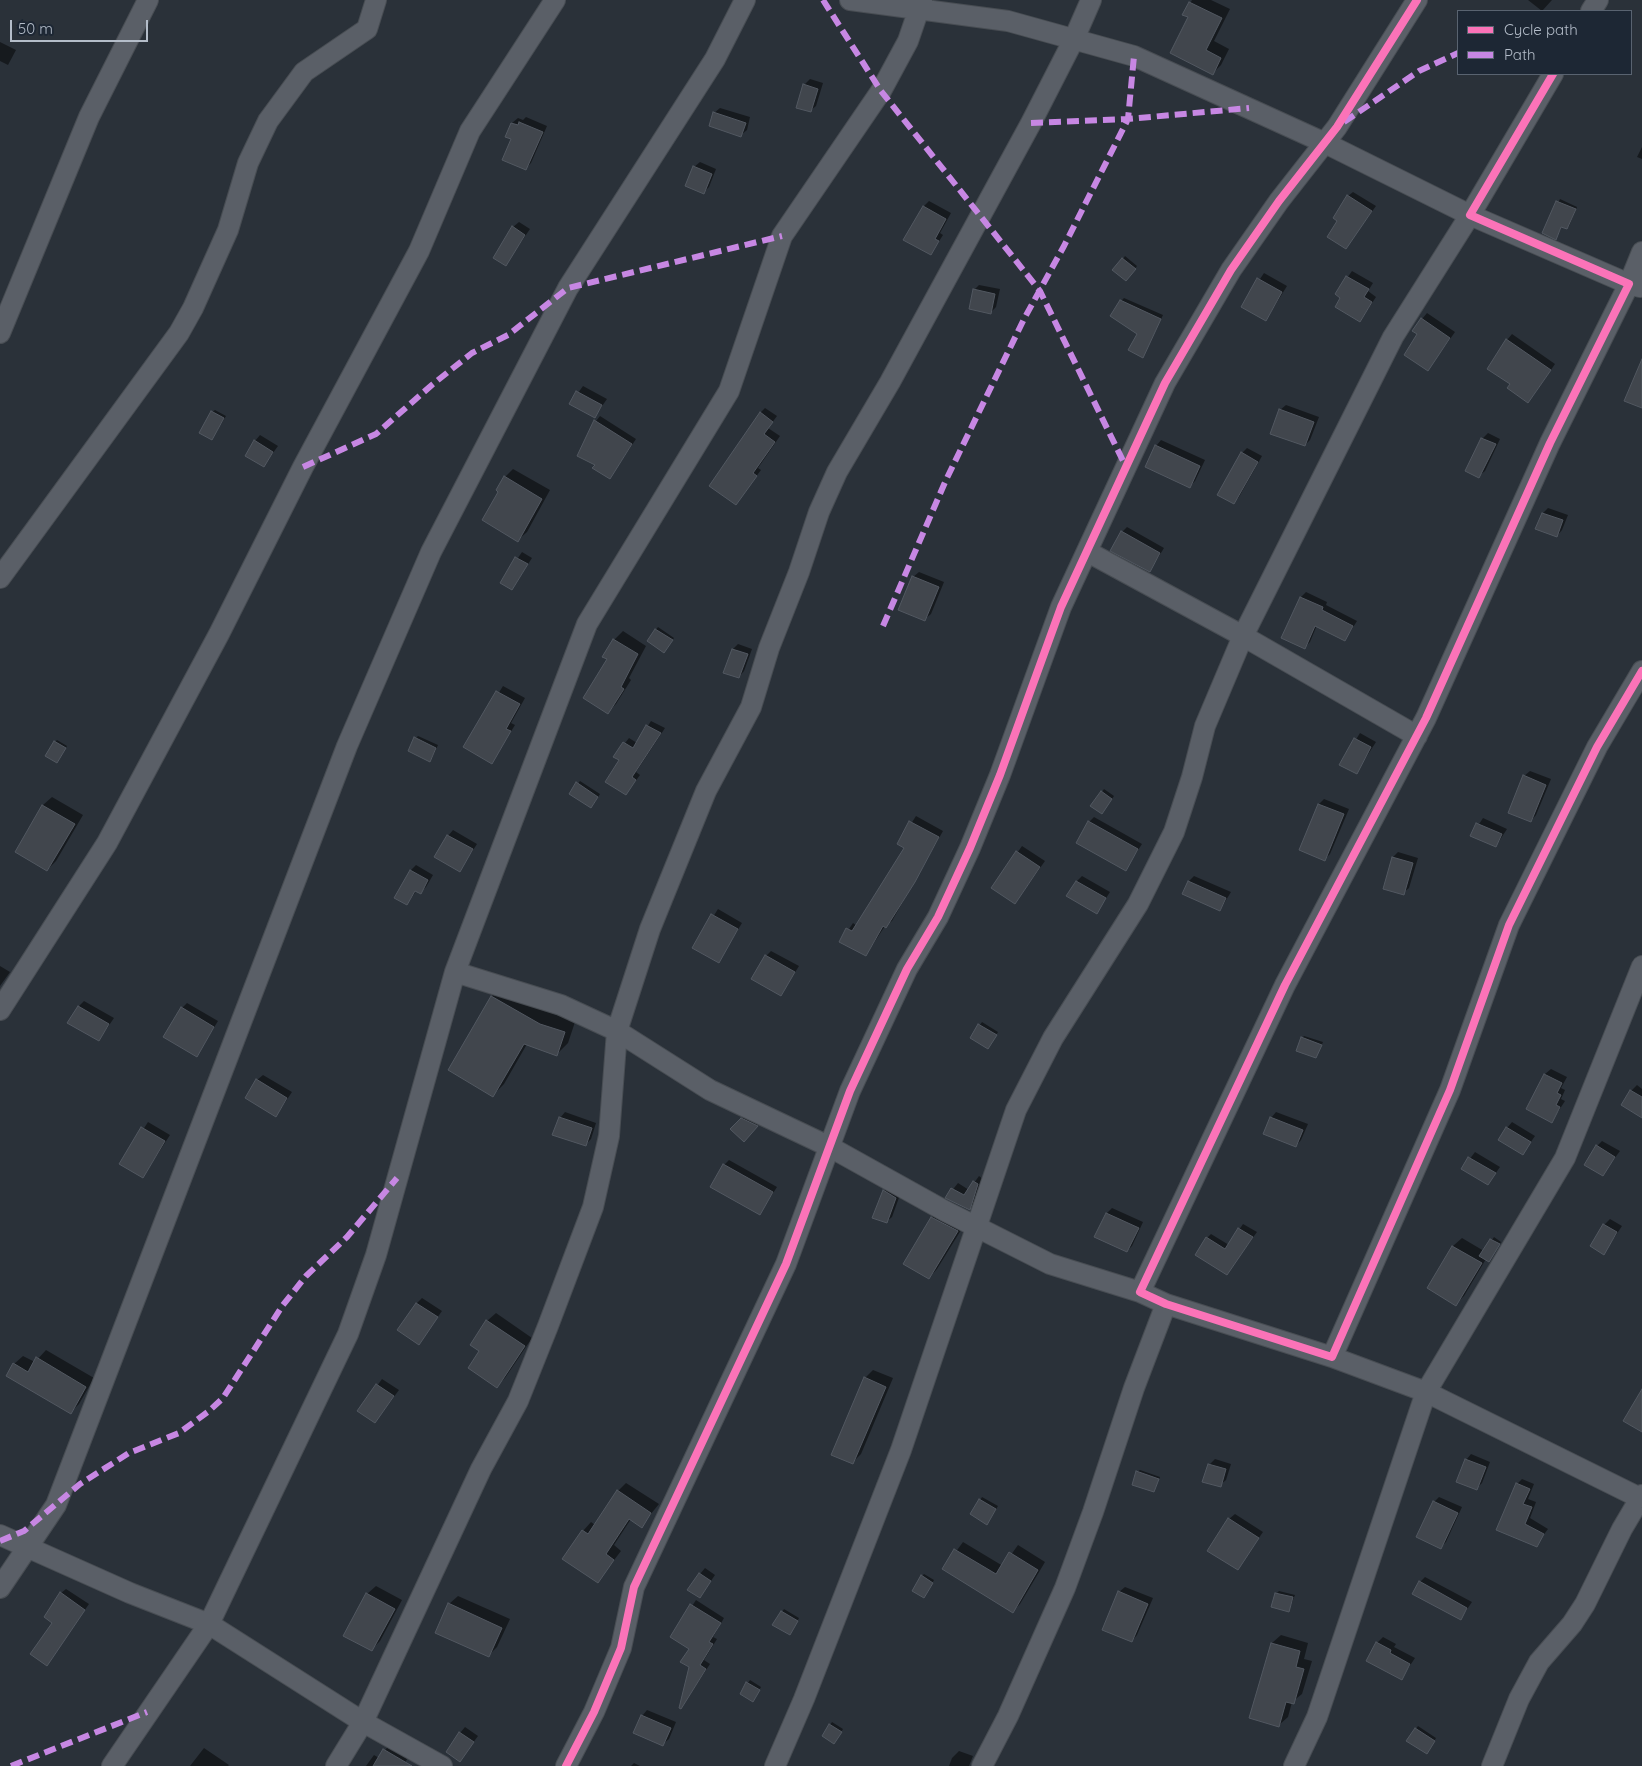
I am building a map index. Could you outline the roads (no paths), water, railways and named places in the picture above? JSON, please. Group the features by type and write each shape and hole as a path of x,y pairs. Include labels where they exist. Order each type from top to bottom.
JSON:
{"street":[{"path":"0,333 89,117 148,0"},
{"path":"0,578 179,333 193,308 228,230 248,163 268,120 304,72 368,29 376,0"},
{"path":"0,1010 112,834 219,634 307,458 419,251 470,131 555,0"},
{"path":"0,1588 56,1505 347,746 431,552 568,288 715,59 745,0"},
{"path":"850,0 921,5 1008,21 1134,56 1325,143 1470,215 1635,286"},
{"path":"336,1766 363,1722 481,1469 518,1401 593,1207 609,1136 617,1031 650,929 706,791 751,707 769,648 799,572 819,512 837,472 914,340 1074,40 1091,0"},
{"path":"566,1766 594,1712 621,1648 634,1587 786,1264 850,1091 907,969 938,917 970,848 1062,607 1165,383 1231,270 1279,201 1325,143 1417,0"},
{"path":"112,1766 209,1624 348,1334 376,1255 455,972 587,624 729,392 782,236 881,91 908,41 921,5"},
{"path":"775,1766 804,1699 901,1450 1016,1110 1053,1038 1138,904 1174,832 1192,777 1204,726 1243,636 1393,337 1470,215 1552,75"},
{"path":"1140,1292 1285,985 1417,736 1550,443 1635,286 1642,252"},
{"path":"1088,552 1243,636 1417,736"},
{"path":"1332,1356 1450,1090 1509,925 1596,747 1642,671"},
{"path":"1294,1766 1317,1717 1426,1392 1565,1158 1642,966"},
{"path":"455,972 561,1005 617,1031 710,1090 830,1146 977,1228 1050,1264 1140,1292 1166,1304 1332,1356 1426,1392 1641,1496 1622,1529 1585,1604 1572,1624 1539,1662 1519,1699 1492,1766"},
{"path":"982,1766 1008,1716 1065,1588 1094,1512 1134,1388 1166,1304"},
{"path":"0,1535 130,1593 209,1624 363,1722 442,1766"}]}
